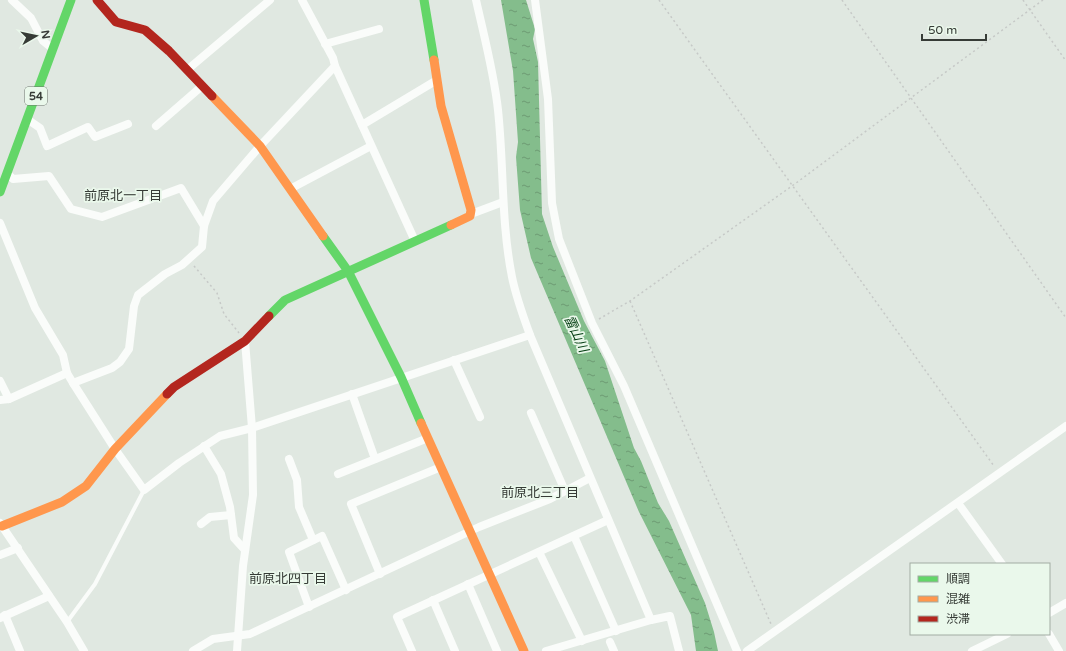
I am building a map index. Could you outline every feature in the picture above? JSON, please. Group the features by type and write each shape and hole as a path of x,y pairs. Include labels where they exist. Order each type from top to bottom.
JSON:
{"street":[{"path":"12,0 31,18 43,41 53,48"},
{"name":"54","path":"0,192 71,0"},
{"path":"97,0 116,22 145,30 187,70 260,146 348,271 401,377 469,532 524,651"},
{"path":"187,70 270,0"},
{"path":"302,0 325,44 415,241"},
{"path":"424,0 441,106 471,214"},
{"path":"476,0 498,108 502,149 503,202 512,277 530,335 651,620"},
{"path":"535,0 548,99 552,203 559,239 592,323 624,386 737,651"},
{"path":"325,44 379,29"},
{"path":"73,383 112,368 120,362 130,349 134,306 138,295 165,274 182,265 202,247 204,226 213,201 260,146 335,66"},
{"path":"362,125 437,80"},
{"path":"156,126 202,86"},
{"path":"27,119 40,128 47,146 88,127 95,137 128,124"},
{"path":"290,189 371,146"},
{"path":"7,173 14,179 49,176 71,210 102,217 181,188 204,226"},
{"path":"84,651 67,622 1,524 62,502 86,486 115,449 174,387 245,341 285,300 466,218 471,214 503,202"},
{"path":"0,223 35,308 62,355 67,373 115,449 144,490 220,436 252,428 530,335"},
{"path":"237,651 245,550 253,495 252,428 245,341"},
{"path":"454,360 480,417"},
{"path":"0,400 9,399 67,373"},
{"path":"0,381 9,399"},
{"path":"352,394 375,459"},
{"path":"531,414 565,491"},
{"path":"748,651 1066,426"},
{"path":"338,474 428,438"},
{"path":"204,446 220,474 231,514 234,538 245,550"},
{"path":"290,459 297,480 299,506 313,540"},
{"path":"380,574 351,504 441,467"},
{"path":"193,651 213,639 250,634 469,532 550,499 590,478"},
{"path":"958,503 1001,563"},
{"path":"201,524 210,518 231,514"},
{"path":"412,651 397,617 608,520"},
{"path":"309,607 289,552 313,540 322,536 346,590"},
{"path":"574,536 616,631"},
{"path":"0,555 18,548"},
{"path":"539,552 582,641"},
{"path":"468,584 497,651"},
{"path":"20,651 2,617 49,596"},
{"path":"433,600 455,651"},
{"path":"1050,612 1066,603"},
{"path":"546,651 651,620 670,616 678,651"},
{"path":"972,651 1005,635"},
{"path":"1050,635 1059,651"},
{"path":"610,642 614,651"}],"lane":[{"path":"67,622 95,584 144,490"}],"path":[{"path":"658,0 999,474"},
{"path":"842,0 1066,318"},
{"path":"1023,0 1066,61"},
{"path":"592,323 630,301 792,186 1043,0"},
{"path":"192,264 207,279 217,293 224,314 245,341"},
{"path":"630,301 775,632"}],"water":[{"name":"雷山川","path":"501,0 526,0 535,29 533,39 538,62 542,214 553,247 584,321 605,361 634,448 641,461 658,503 669,521 705,603 718,651 696,651 691,615 639,512 531,258 520,210 516,157 518,142 513,71"}],"traffic: fast":[{"path":"0,192 71,0"},
{"path":"424,0 434,60"},
{"path":"269,316 285,300 451,225"},
{"path":"323,236 348,271 401,377 421,423"}],"traffic: slow":[{"path":"434,60 441,106 471,210 470,216 451,225"},
{"path":"212,96 260,146 323,236"},
{"path":"2,526 62,502 86,486 115,449 167,394"},
{"path":"421,423 524,651"}],"traffic: jam":[{"path":"97,0 116,22 145,30 169,51 212,96"},
{"path":"167,394 174,387 245,341 269,316"}],"district":[{"name":"前原北一丁目","path":"123,196"},
{"name":"前原北三丁目","path":"540,493"},
{"name":"前原北四丁目","path":"288,579"}]}
